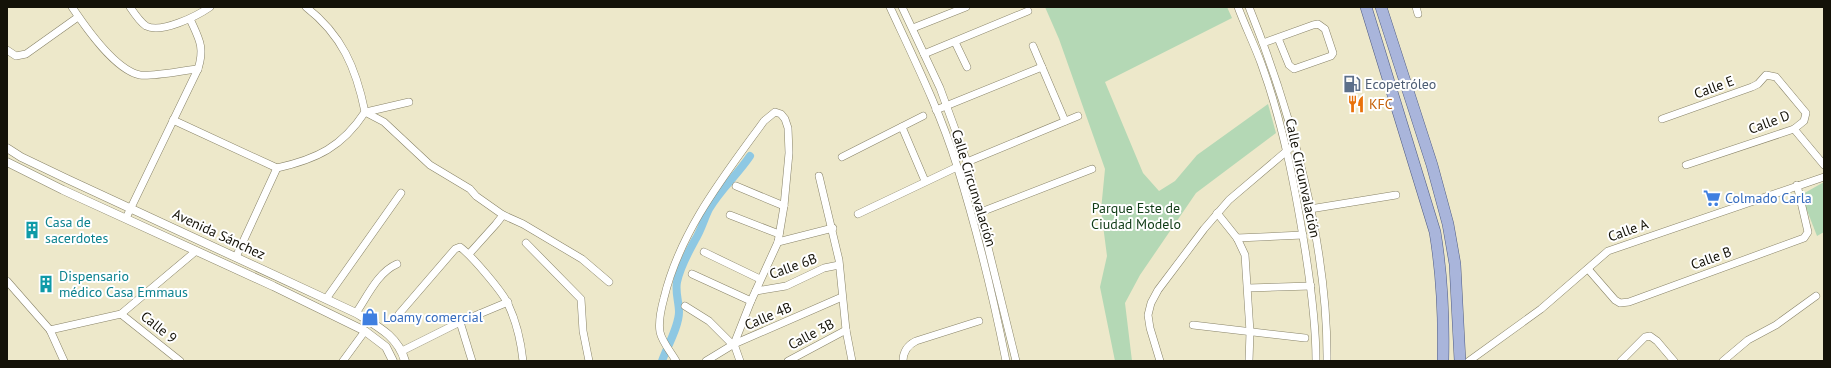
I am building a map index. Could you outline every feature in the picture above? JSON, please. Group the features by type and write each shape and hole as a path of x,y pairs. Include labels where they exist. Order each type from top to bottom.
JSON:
{"main road":[{"path":"1366,7 1435,232 1442,302 1443,361"},
{"path":"1381,7 1432,165 1448,224 1454,264 1460,361"}],"street":[{"path":"72,7 101,46 124,67 141,75 198,69"},
{"path":"130,7 145,25 151,28 190,19 210,7"},
{"path":"306,7 320,18 339,40 350,62 365,112 386,123 430,165 470,189 476,196 502,215 536,231 582,258 609,282"},
{"name":"Calle Circunvalación","path":"890,7 917,64 957,167 996,313 1006,361"},
{"name":"Calle Circunvalación","path":"902,7 947,106 967,162 1016,361"},
{"path":"912,28 966,7"},
{"name":"Calle Circunvalación","path":"1238,7 1261,64 1276,110 1286,153 1303,234 1311,286 1316,333 1316,361"},
{"name":"Calle Circunvalación","path":"1249,7 1274,71 1295,144 1310,209 1322,276 1327,332 1327,361"},
{"path":"924,54 1028,11"},
{"path":"7,50 16,56 26,54 78,17"},
{"path":"126,218 198,69 202,57 202,44 190,19"},
{"path":"1263,43 1318,24 1325,28 1332,53 1330,56 1294,69 1289,66 1278,38"},
{"path":"955,42 967,67"},
{"path":"1034,46 1065,122"},
{"path":"936,110 1042,67"},
{"name":"Calle E","path":"1662,119 1745,90 1758,84 1766,75 1771,75"},
{"name":"Calle D","path":"1686,165 1794,129 1804,121 1806,113 1776,77 1771,75"},
{"path":"173,120 277,168 300,163 324,152 347,136 365,112 409,102"},
{"path":"676,361 660,332 660,317 667,286 686,238 701,211 726,173 764,121 774,112 781,114 788,128 789,153 784,206 779,238 760,279 734,345"},
{"path":"842,158 924,116"},
{"path":"967,162 1078,116"},
{"path":"902,127 925,181"},
{"path":"1794,129 1824,165"},
{"path":"1160,361 1150,328 1148,315 1151,303 1158,290 1217,214 1248,183 1295,144"},
{"name":"Avenida Sánchez","path":"7,148 20,157 356,314 389,334 402,351 405,361"},
{"name":"Avenida Sánchez","path":"7,162 63,190 273,286 365,331 386,347 393,361"},
{"path":"858,214 957,167"},
{"path":"236,257 277,168"},
{"path":"980,212 1092,169"},
{"path":"819,176 832,228 839,265 846,330 852,361"},
{"name":"Calle A","path":"1469,361 1541,310 1604,253 1614,248 1824,177"},
{"path":"63,190 67,179"},
{"name":"Calle B","path":"1588,269 1615,300 1620,303 1629,302 1804,238 1808,232 1797,185"},
{"path":"736,186 784,206"},
{"path":"326,299 401,193"},
{"path":"1310,209 1396,195"},
{"path":"1217,214 1237,238 1245,255 1250,332 1249,361"},
{"path":"469,254 496,224 502,215"},
{"path":"730,215 779,238 832,228"},
{"path":"1237,238 1303,234"},
{"path":"526,243 581,299 583,331 589,361"},
{"path":"399,314 455,249 460,247 469,254 508,302 514,320 523,361"},
{"path":"50,330 121,314 196,251"},
{"path":"704,252 760,279"},
{"path":"356,314 382,275 392,266 397,264"},
{"name":"Calle 6B","path":"756,292 786,286 824,268 839,265"},
{"path":"692,274 751,301"},
{"path":"7,281 50,330 62,359 54,361"},
{"path":"1248,288 1311,286"},
{"path":"1723,361 1748,340 1776,325 1816,296"},
{"name":"Calle 4B","path":"706,361 734,345 842,297"},
{"path":"402,351 460,322 508,302"},
{"path":"685,306 706,318 734,345 740,361"},
{"name":"Calle 9","path":"121,314 180,361"},
{"path":"903,361 904,352 916,341 979,321"},
{"path":"460,322 472,361"},
{"path":"1193,325 1305,338"},
{"name":"Calle 3B","path":"788,361 846,330"},
{"path":"343,361 365,331"},
{"path":"1621,361 1645,337 1650,336 1657,341 1674,361"}],"green space":[{"name":"Parque Este de Ciudad Modelo","path":"1045,7 1227,7 1232,18 1105,82 1143,173 1159,191 1175,181 1197,155 1268,104 1276,133 1196,193 1140,275 1125,303 1132,361 1115,361 1100,287 1107,256 1101,210 1105,169 1059,39"},
{"path":"1824,182 1824,232 1817,236 1801,195"}],"waterway":[{"path":"662,361 675,330 678,318 679,308 677,286 678,276 682,266 699,233 709,209 718,195 750,156"}],"place":[{"name":"Ecopetróleo","path":"1352,84"},
{"name":"KFC","path":"1356,104"},
{"name":"Colmado Carla","path":"1712,198"},
{"name":"Casa de sacerdotes","path":"32,230"},
{"name":"Dispensario médico Casa Emmaus","path":"46,284"},
{"name":"Loamy comercial","path":"370,317"}]}
